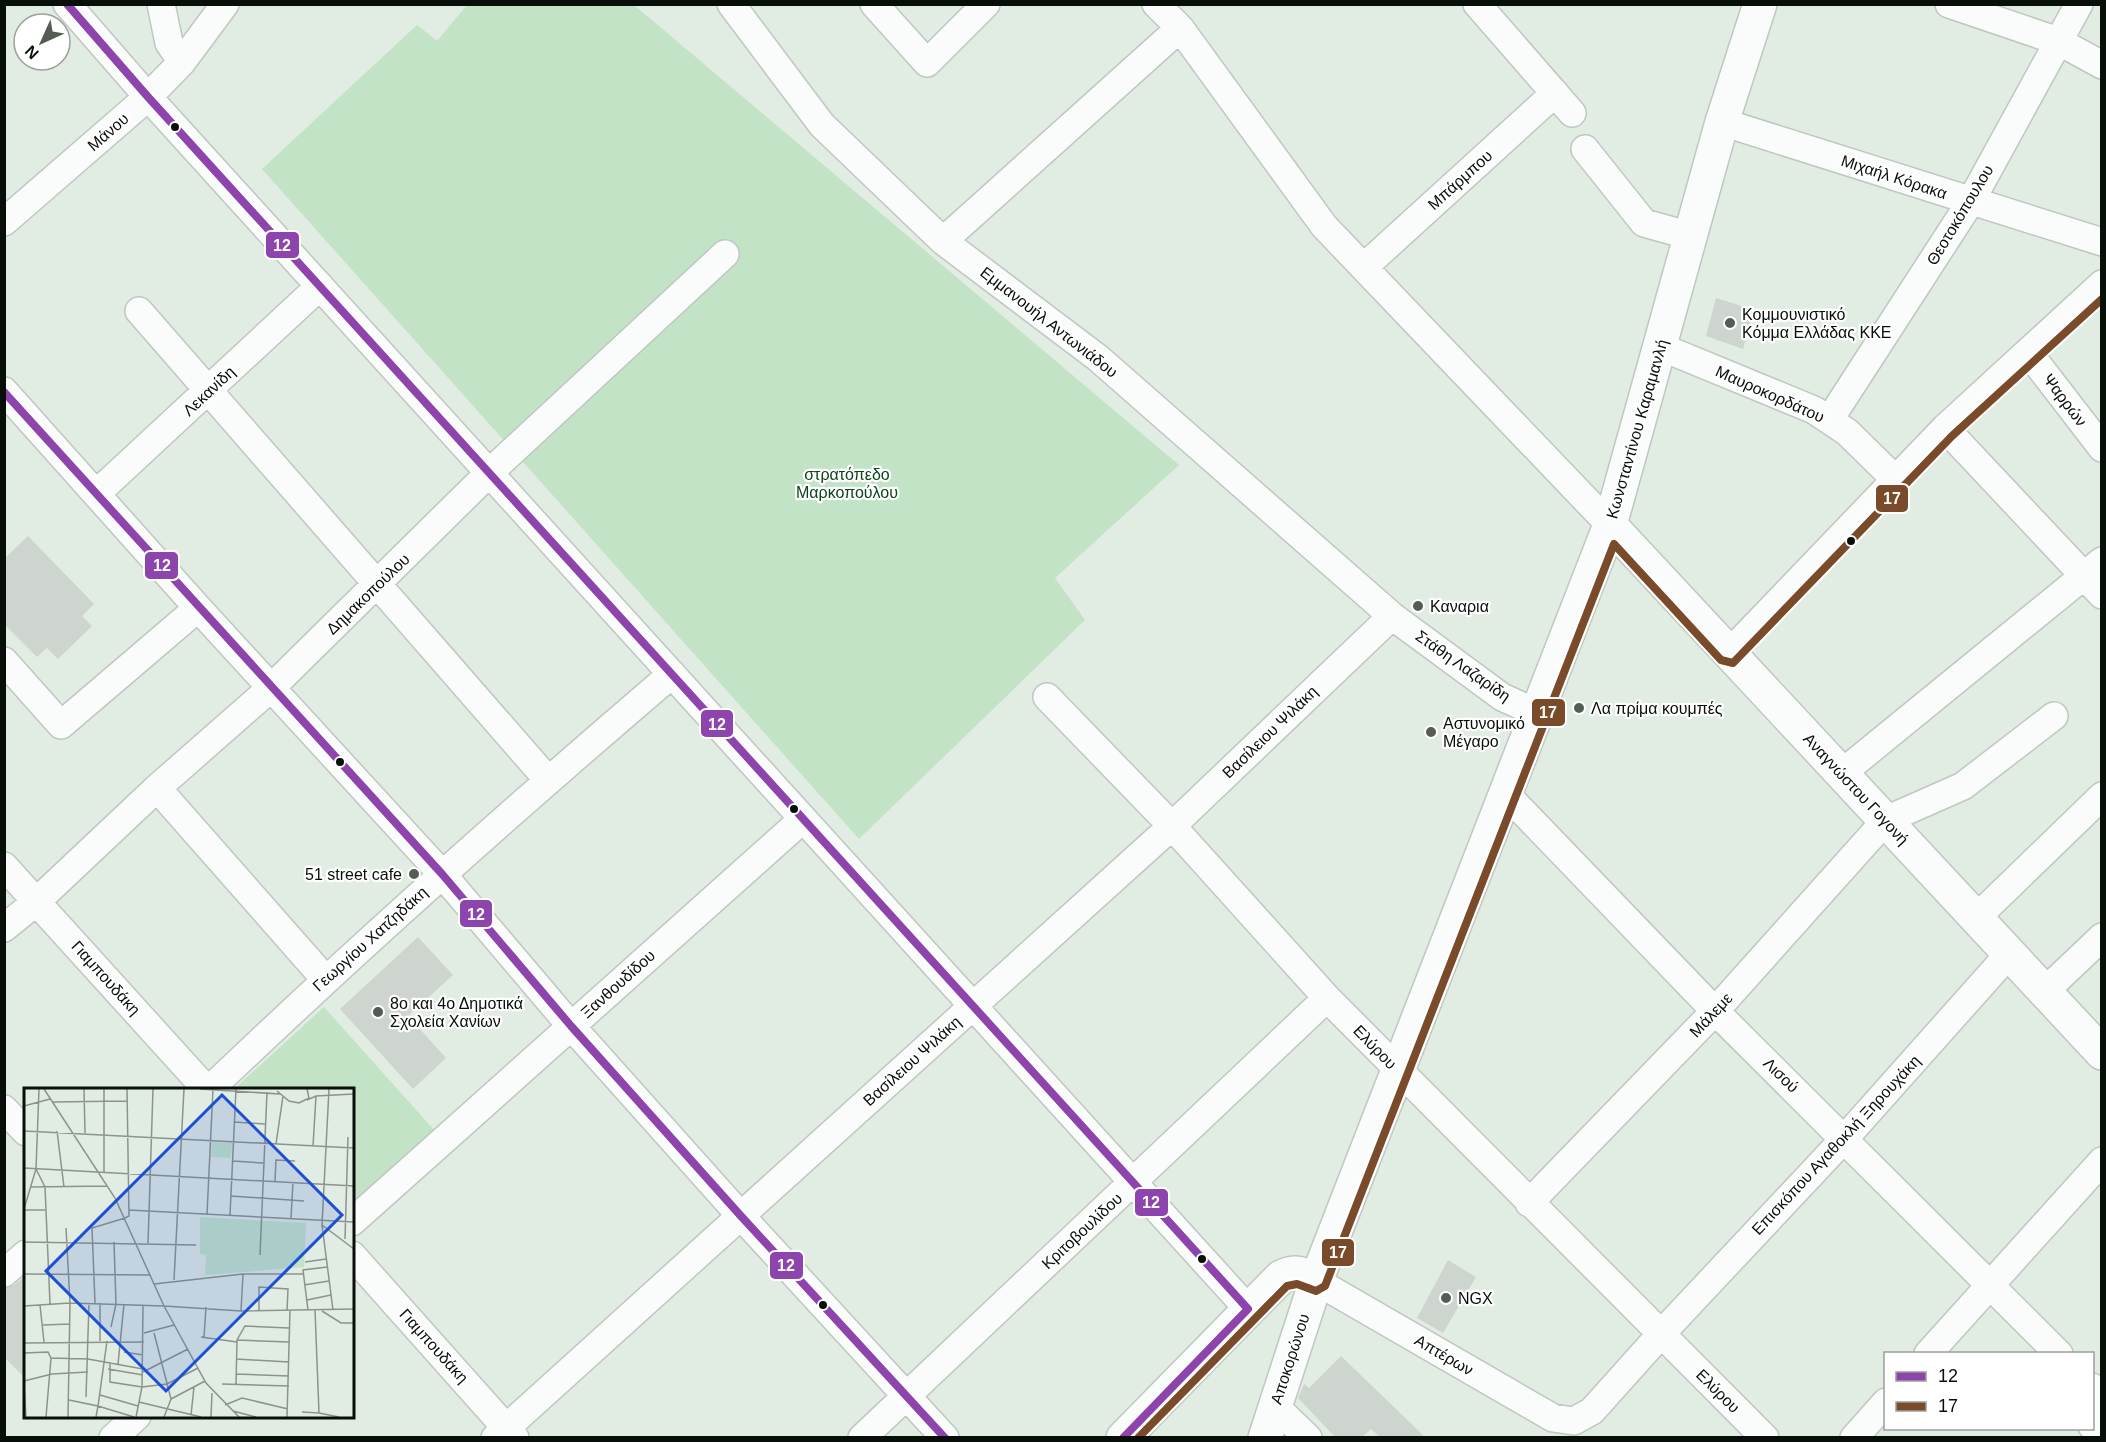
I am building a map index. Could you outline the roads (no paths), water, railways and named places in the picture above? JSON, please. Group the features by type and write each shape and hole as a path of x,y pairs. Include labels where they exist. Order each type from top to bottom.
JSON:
{"main road":[{"name":"Κωνσταντίνου Καραμανλή","path":"1316,1281 1610,525 1722,122 1760,4"},
{"name":"Αναγνώστου Γογονή","path":"1610,525 2102,1053"},
{"path":"1123,1437 1281,1277 1291,1272 1302,1272 1316,1281"},
{"name":"Αποκορώνου","path":"1265,1437 1316,1281"}],"street":[{"path":"67,4 148,97 1248,1309"},
{"path":"161,4 169,43 182,62"},
{"name":"Μάνου","path":"4,222 148,97 182,62 225,4"},
{"name":"Εμμανουήλ Αντωνιάδου","path":"731,4 822,125 943,241 1098,358 1392,616"},
{"path":"874,4 927,63 986,4"},
{"path":"1156,4 1180,28 1324,226 1610,525"},
{"name":"Μπάρμπου","path":"1364,267 1564,103 1478,4"},
{"path":"1949,4 2058,41 2102,65"},
{"name":"Θεοτοκόπουλου","path":"1830,419 1971,201 2079,4"},
{"path":"943,241 1180,28"},
{"name":"Μιχαήλ Κόρακα","path":"1722,122 2102,242"},
{"path":"1585,149 1644,223 1691,236"},
{"name":"Δημακοπούλου","path":"4,928 36,902 157,788 271,688 489,473 725,254"},
{"path":"1729,653 1945,428 2102,284"},
{"name":"Λεκανίδη","path":"97,493 209,392 320,286"},
{"path":"139,311 548,780"},
{"name":"Μαυροκορδάτου","path":"1661,347 1814,410 1830,419 1896,480"},
{"name":"Ψαρρών","path":"2028,352 2102,448"},
{"path":"4,391 198,608 442,874 571,1026 740,1215 945,1437"},
{"path":"1945,428 2092,569 2102,595"},
{"path":"1842,773 2092,569"},
{"path":"4,661 61,726 198,608"},
{"name":"Στάθη Λαζαρίδη","path":"1392,616 1502,697 1537,712"},
{"name":"Βασίλειου Ψιλάκη","path":"506,1434 740,1215 1172,826 1392,616"},
{"name":"Γεωργίου Χατζηδάκη","path":"209,1088 325,979 442,874 672,674"},
{"name":"Ελύρου","path":"1047,697 1172,826 1327,998 1765,1437"},
{"path":"1886,820 1963,786 2054,716"},
{"path":"157,788 325,979"},
{"name":"Λισού","path":"1505,794 1715,1011 2058,1352"},
{"path":"1976,918 2102,796"},
{"name":"Ξανθουδίδου","path":"354,1220 803,819"},
{"name":"Μάλεμε","path":"1529,1203 1715,1011 1886,820"},
{"name":"Γιαμπουδάκη","path":"4,866 207,1088"},
{"path":"2044,992 2102,937"},
{"name":"Επισκόπου Αγαθοκλή Ξηρουχάκη","path":"1575,1421 1592,1411 1845,1138 2008,954"},
{"name":"Κριτοβουλίδου","path":"862,1437 1134,1183 1327,998"},
{"path":"4,1108 24,1130"},
{"path":"1929,1352 2102,1161"},
{"path":"4,1273 24,1256"},
{"name":"Γιαμπουδάκη","path":"354,1257 506,1434"},
{"name":"Απτέρων","path":"1316,1281 1553,1418 1575,1421"},
{"path":"1854,1437 1884,1404"},
{"path":"1275,1406 1308,1437"},
{"path":"113,1437 134,1418"}],"place":[{"name":"Κομμουνιστικό Κόμμα Ελλάδας ΚΚΕ","path":"1730,323"},
{"name":"Καναρια","path":"1418,606"},
{"name":"Λα πρίμα κουμπές","path":"1579,708"},
{"name":"Αστυνομικό Μέγαρο","path":"1431,732"},
{"name":"51 street cafe","path":"414,874"},
{"name":"8ο και 4ο Δημοτικά Σχολεία Χανίων","path":"378,1012"},
{"name":"NGX","path":"1446,1298"}],"park label":[{"name":"στρατόπεδο Μαρκοπούλου","path":"847,483"}]}
